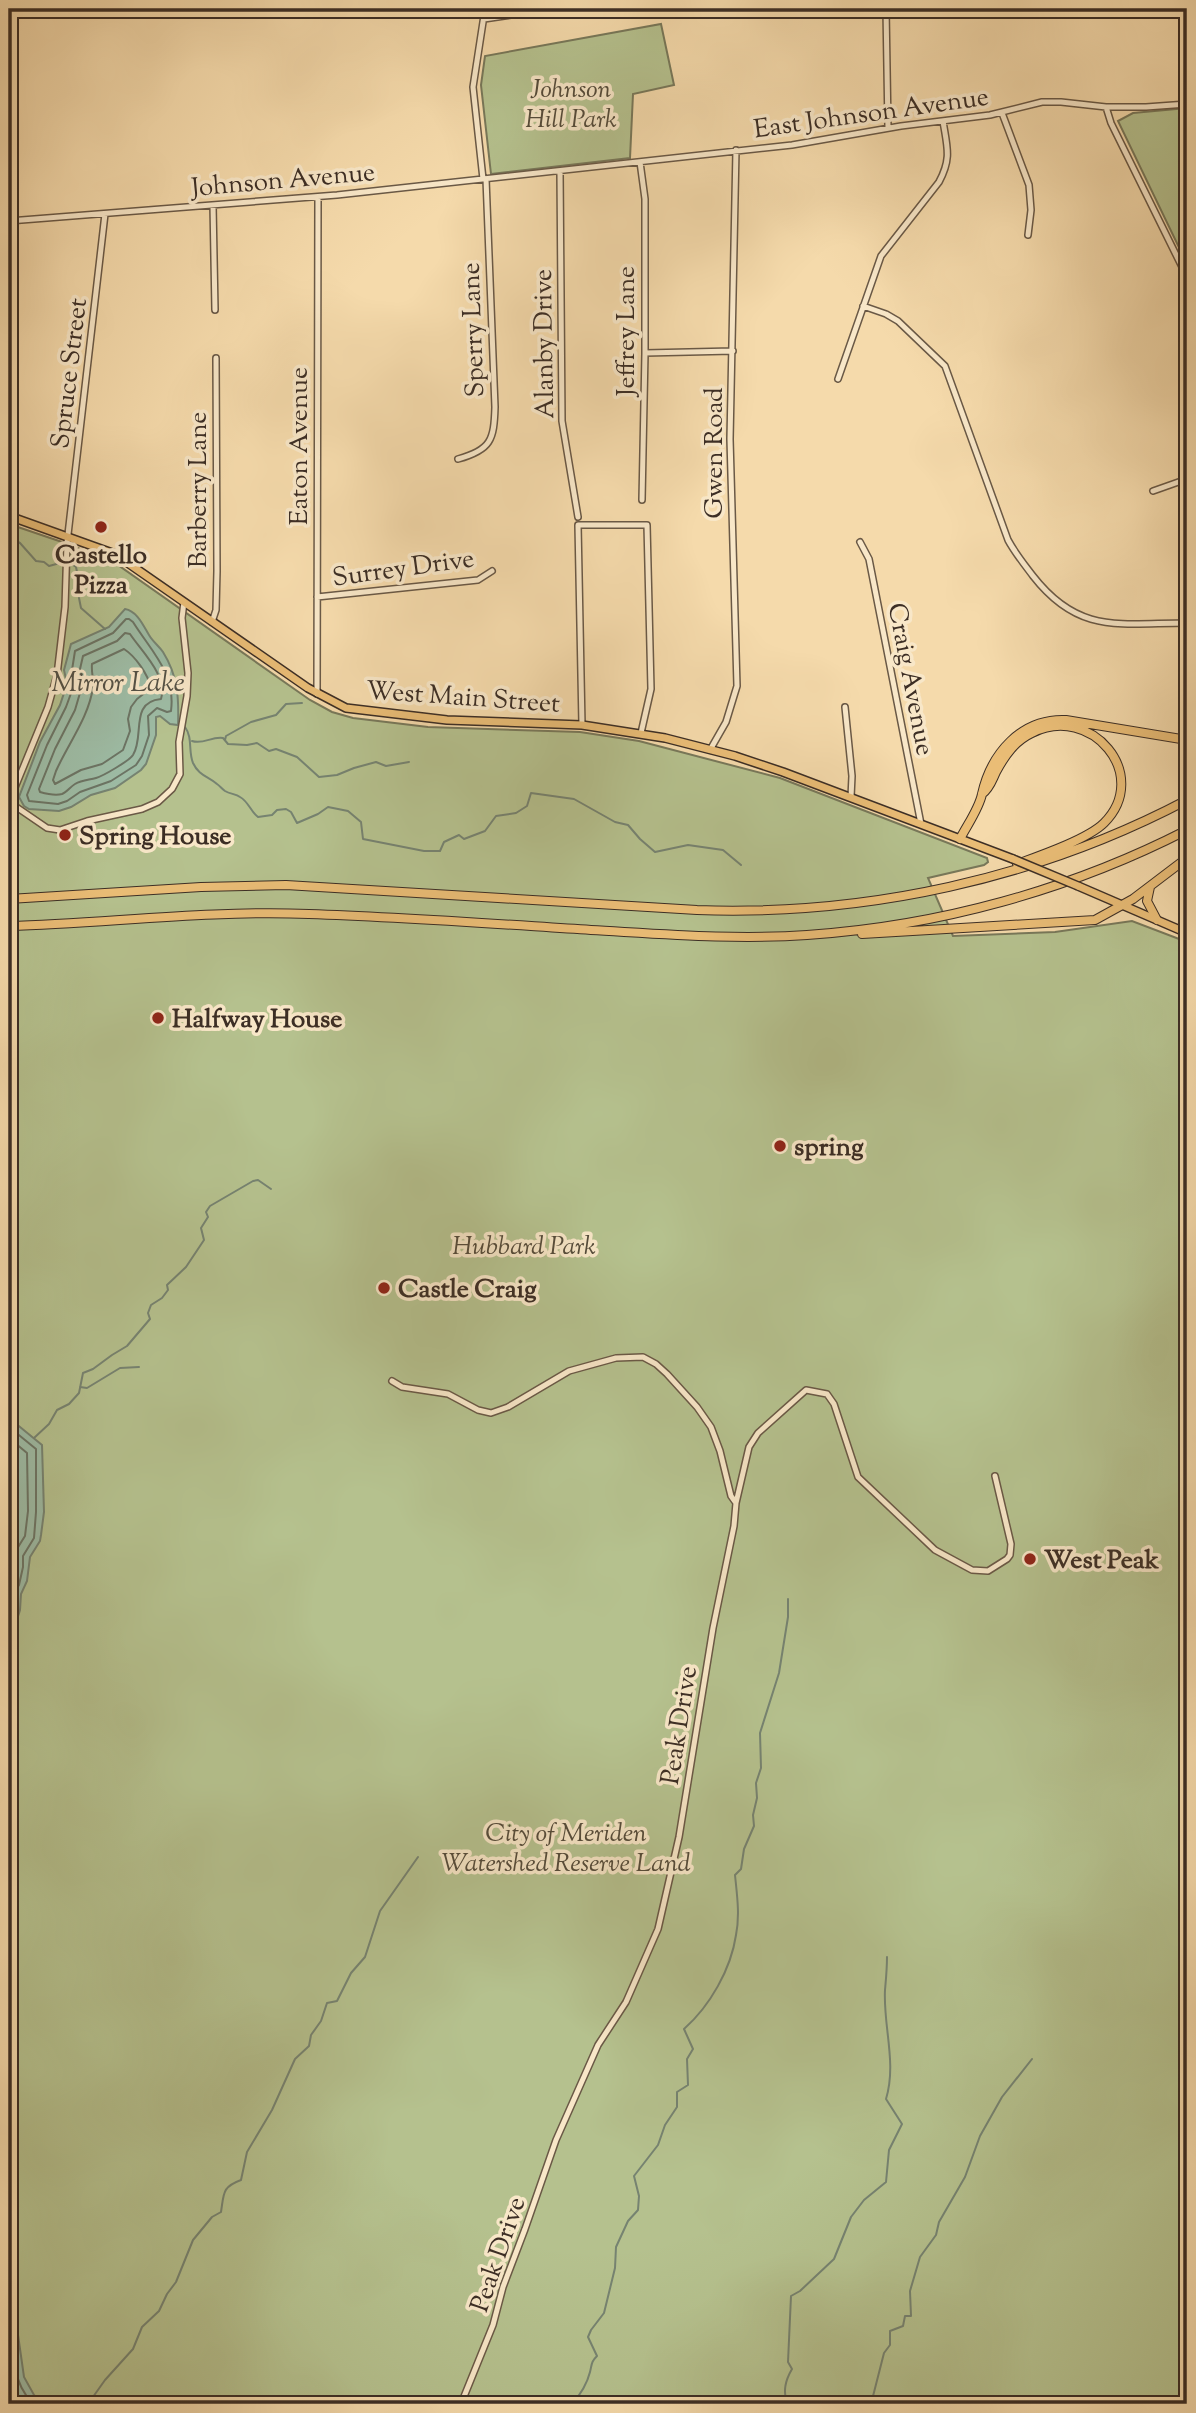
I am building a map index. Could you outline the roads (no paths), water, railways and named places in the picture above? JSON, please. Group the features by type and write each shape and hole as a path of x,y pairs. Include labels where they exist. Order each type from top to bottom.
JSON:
{"highway":[{"path":"982,794 982,786 1006,745 1022,731 1045,722 1071,721 1187,740"},
{"path":"960,839 1000,765 1014,746 1032,733 1052,727 1078,728 1097,737 1112,754 1120,772 1120,786 1117,802 1109,817 1099,827 981,879"},
{"path":"9,898 211,886 286,885 674,909 757,910 871,901 981,879 1080,848 1187,800"},
{"path":"9,926 206,914 278,913 691,936 821,934 911,922 1005,900 1103,868 1187,830"},
{"path":"821,934 846,936 1087,921 1101,918 1123,905 1187,858"},
{"path":"1151,886 1147,901 1157,920"}],"main road":[{"name":"West Main Street","path":"9,516 114,554 317,694 346,708 417,718 582,725 641,733 710,750 759,764 851,797 1013,859 1187,933"}],"street":[{"name":"Sperry Lane","path":"458,459 485,448 494,431 485,179 472,87 485,9"},
{"path":"484,19 552,9"},
{"path":"887,9 888,128"},
{"name":"East Johnson Avenue","path":"560,171 792,145 888,128 1002,113 1050,101 1106,107 1187,104"},
{"path":"1106,107 1111,123 1187,277"},
{"path":"1002,113 1029,186 1031,210 1028,235"},
{"path":"838,379 881,256 939,182 945,170 948,160 943,121"},
{"name":"Gwen Road","path":"710,750 726,722 737,685 730,439 736,150"},
{"name":"Jeffrey Lane","path":"640,162 645,199 642,500"},
{"name":"Johnson Avenue","path":"9,221 317,197 560,171"},
{"name":"Alanby Drive","path":"560,171 562,421 578,517"},
{"name":"Eaton Avenue","path":"317,197 317,694"},
{"path":"213,205 215,310"},
{"name":"Spruce Street","path":"9,802 48,707 57,675 64,619 68,537 105,214"},
{"path":"863,306 898,321 945,366 1008,540 1047,593 1073,613 1092,621 1187,623"},
{"path":"645,353 733,351"},
{"name":"Barberry Lane","path":"212,622 216,610 217,571 216,358"},
{"path":"1153,491 1187,479"},
{"path":"582,725 578,525 647,525 651,689 641,733"},
{"name":"Craig Avenue","path":"860,542 869,559 921,824"},
{"name":"Surrey Drive","path":"317,597 478,580 492,570"},
{"path":"9,802 47,828 60,830 142,809 158,802 172,789 180,774 180,735 187,696 188,673 182,618 184,603"},
{"path":"845,707 852,776 851,797"},
{"name":"Peak Drive","path":"392,1381 402,1387 448,1394 478,1410 491,1413 508,1407 569,1371 616,1358 643,1357 667,1374 711,1427 731,1496 736,1503 679,1837 658,1929 626,2002 598,2045 556,2140 503,2287 493,2325 461,2404"},
{"path":"736,1503 749,1447 758,1433 806,1390 827,1394 834,1404 858,1477 922,1540 972,1570 988,1571 1010,1555 1011,1544 995,1476"}],"water":[{"name":"Mirror Lake","path":"125,609 133,612 139,619 168,661 176,687 178,725 170,724 160,716 156,717 156,735 146,764 115,788 91,795 59,811 29,809 19,797 40,742 60,705 67,684 64,670 71,644 109,627"},
{"path":"9,1418 42,1445 44,1512 40,1541 30,1557 27,1581 21,1594 20,1610 13,1632 18,1688 9,1760"},
{"path":"9,2256 18,2296 17,2328 24,2377 34,2395 43,2404 9,2404"}],"waterway":[{"path":"9,537 20,543 36,561 49,566 60,563"},
{"path":"70,563 76,567 77,572"},
{"path":"79,598 81,608 105,629"},
{"path":"225,740 226,736 251,722 276,715 286,704 302,703"},
{"path":"185,727 193,763 198,771 225,791 243,799 258,817 286,809 297,823 328,807 348,811 361,822 363,839 424,851 440,851 444,842 459,835 464,839 485,831 496,816 516,813 527,806 531,793 574,799 615,822 628,825 655,852 688,845 723,850 741,865"},
{"path":"192,741 223,738 228,744 257,743 269,751 276,749 297,757 319,777 337,775 376,762 386,766 409,762"},
{"path":"34,1438 49,1424 57,1410 69,1404 79,1393 83,1373 127,1346 150,1319 148,1313 151,1305 162,1298 168,1290 167,1285 186,1267 204,1240 201,1228 208,1217 206,1212 210,1206 253,1181 258,1180 271,1189"},
{"path":"80,1387 87,1388 120,1368 139,1367"},
{"path":"572,2404 585,2385 597,2356 588,2337 604,2313 615,2268 616,2247 628,2221 638,2210 639,2196 634,2176 658,2145 665,2125 677,2107 677,2092 688,2085 687,2059 693,2049 684,2029 711,1998 724,1974 733,1948 738,1920 735,1875 741,1869 744,1849 754,1826 756,1783 761,1768 760,1733 779,1673 788,1617 788,1599"},
{"path":"88,2404 133,2349 142,2327 159,2311 176,2282 193,2240 212,2217 221,2212 227,2188 241,2180 247,2152 272,2110 295,2059 309,2046 311,2035 321,2021 327,2003 337,2001 351,1973 365,1957 380,1911 418,1857"},
{"path":"787,2404 785,2386 792,2369 788,2362 791,2296 834,2259 851,2217 864,2200 886,2182 889,2150 902,2124 886,2099 890,2072 885,2004 887,1957"},
{"path":"871,2404 884,2353 890,2345 890,2331 903,2326 905,2316 911,2316 910,2291 920,2257 936,2235 939,2222 965,2177 980,2136 1002,2097 1032,2059"}],"place":[{"name":"Castello Pizza","path":"101,527"},
{"name":"Spring House","path":"65,835"},
{"name":"Halfway House","path":"158,1018"},
{"name":"spring","path":"780,1146"},
{"name":"Castle Craig","path":"384,1288"},
{"name":"West Peak","path":"1030,1559"}],"park label":[{"name":"Johnson Hill Park","path":"571,103"},
{"name":"Hubbard Park","path":"524,1245"},
{"name":"City of Meriden Watershed Reserve Land","path":"566,1847"}]}
